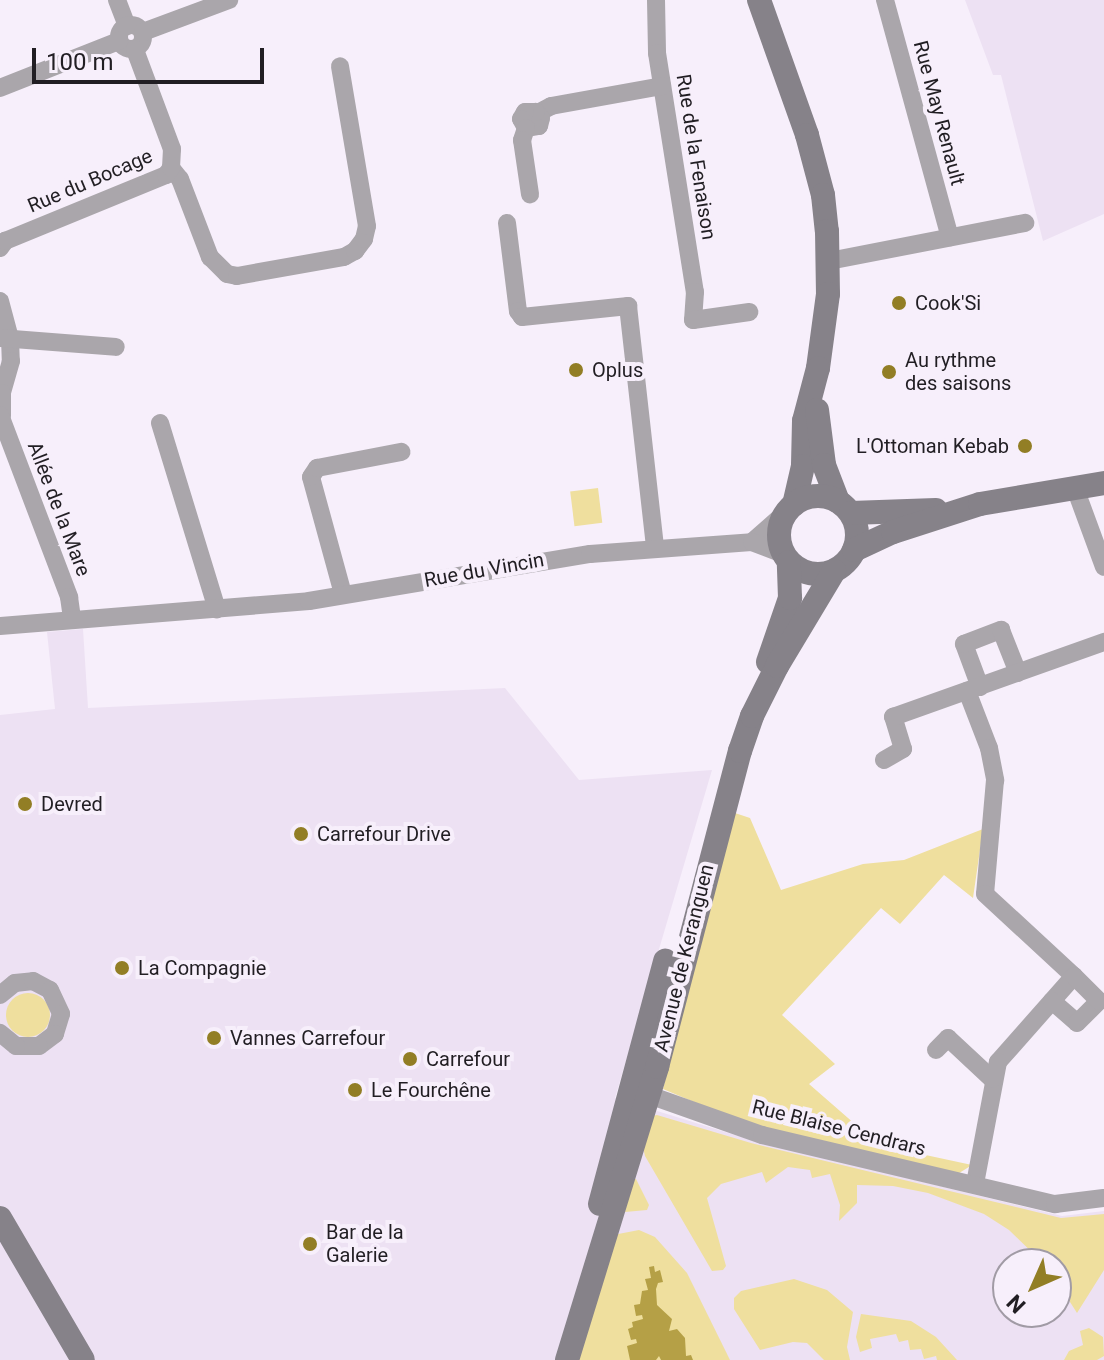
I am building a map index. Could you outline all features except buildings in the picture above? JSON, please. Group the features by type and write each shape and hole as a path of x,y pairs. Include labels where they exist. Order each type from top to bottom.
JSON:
{"main road":[{"path":"759,0 807,135 823,195 829,261 818,368 817,423 824,465 857,538 854,550"},
{"path":"818,368 804,421 803,466 778,535 786,558 810,574 834,571 854,550 893,532 962,509 1104,483"},
{"path":"790,508 815,496 844,507 962,509"},
{"name":"Avenue de Keranguen","path":"557,1360 692,857 727,749 769,660 790,598 786,558"},
{"name":"Avenue de Keranguen","path":"567,1360 649,1095 708,861 748,727 777,666 834,571"},
{"path":"0,1218 83,1360"},
{"path":"0,1246 25,1280 70,1360"}],"street":[{"name":"Rue du Bocage","path":"0,248 5,241 159,180 171,168 172,149 117,0"},
{"path":"0,88 229,0"},
{"name":"Rue de la Fenaison","path":"656,0 657,53 695,292 688,321 749,312"},
{"name":"Rue May Renault","path":"885,0 950,237"},
{"path":"171,168 180,179 210,257 227,274 237,276 328,260 355,251 364,239 367,226 340,66"},
{"path":"530,194 522,140 526,128 539,126 538,113 551,106 662,86"},
{"path":"507,223 518,311 522,317 626,305 629,309 655,548"},
{"path":"829,261 1025,223"},
{"path":"0,301 11,361 2,393 1,416"},
{"path":"5,338 116,347"},
{"name":"Allée de la Mare","path":"1,416 69,597 72,619"},
{"path":"160,423 217,609"},
{"path":"343,594 311,477 317,468 401,452"},
{"path":"1075,488 1104,567"},
{"path":"752,542 790,508"},
{"name":"Rue du Vincin","path":"0,626 309,601 562,557 655,548 752,542 786,558"},
{"path":"1018,673 1001,630 964,644 995,780 985,894 1074,976 1096,990 1099,1001 1077,1023 1052,1001"},
{"path":"884,760 903,749 893,717 1104,642"},
{"path":"975,1184 992,1079 998,1062 1074,976"},
{"path":"0,995 15,983 42,984 56,997 61,1014 55,1034 39,1046 28,1048 3,1040"},
{"path":"936,1050 948,1038 992,1079"},
{"name":"Rue Blaise Cendrars","path":"649,1095 762,1135 1055,1204 1104,1198"}],"shaded area":[{"path":"965,0 1104,0 1104,214 1043,241 1001,75 993,75"},
{"path":"598,488 602,523 574,526 570,491"},
{"path":"83,629 88,708 505,688 579,780 712,770 615,1098 748,1139 1062,1216 1104,1211 1104,1360 0,1360 0,715 55,709 47,632"},
{"path":"732,812 750,818 781,890 863,864 904,860 983,829 973,898 944,875 900,924 881,908 782,1015 835,1064 809,1084 879,1145 972,1165 956,1175 756,1128 663,1089"},
{"path":"28,993 43,1000 50,1015 43,1030 28,1037 13,1030 6,1015 13,1000"},
{"path":"652,1116 1061,1218 1104,1214 1104,1270 1077,1313 1072,1305 1072,1248 1028,1248 1009,1230 984,1214 928,1193 893,1186 857,1185 857,1203 839,1221 840,1205 830,1174 812,1178 810,1170 788,1167 766,1183 762,1172 721,1184 707,1198 726,1266 723,1270 712,1271 645,1156 642,1143"},
{"path":"632,1179 636,1179 649,1205 647,1210 625,1212"},
{"path":"639,1230 655,1237 687,1273 730,1360 578,1360 613,1235"},
{"path":"654,1266 655,1272 660,1270 663,1282 658,1283 656,1289 657,1305 672,1319 669,1331 677,1329 685,1338 686,1356 691,1355 693,1360 661,1360 659,1356 656,1360 630,1360 627,1346 637,1343 636,1339 631,1340 628,1329 633,1327 632,1322 643,1319 642,1315 636,1316 634,1305 640,1304 642,1291 648,1290 645,1279 651,1278 649,1267"},
{"path":"794,1279 827,1290 853,1312 847,1347 850,1360 824,1360 807,1343 793,1342 760,1350 734,1309 734,1298 741,1291"},
{"path":"861,1314 911,1321 936,1337 957,1360 937,1360 936,1356 924,1359 921,1349 910,1350 908,1340 899,1342 896,1334 870,1339 872,1348 860,1352 856,1337"},
{"path":"1089,1328 1103,1337 1104,1356 1097,1360 1064,1360 1069,1351 1083,1345 1080,1331"}],"place":[{"name":"Cook'Si","path":"899,303"},
{"name":"Oplus","path":"576,370"},
{"name":"Au rythme des saisons","path":"889,372"},
{"name":"L'Ottoman Kebab","path":"1025,446"},
{"name":"Devred","path":"25,804"},
{"name":"Carrefour Drive","path":"301,834"},
{"name":"La Compagnie","path":"122,968"},
{"name":"Vannes Carrefour","path":"214,1038"},
{"name":"Carrefour","path":"410,1059"},
{"name":"Le Fourchêne","path":"355,1090"},
{"name":"Bar de la Galerie","path":"310,1244"}]}
